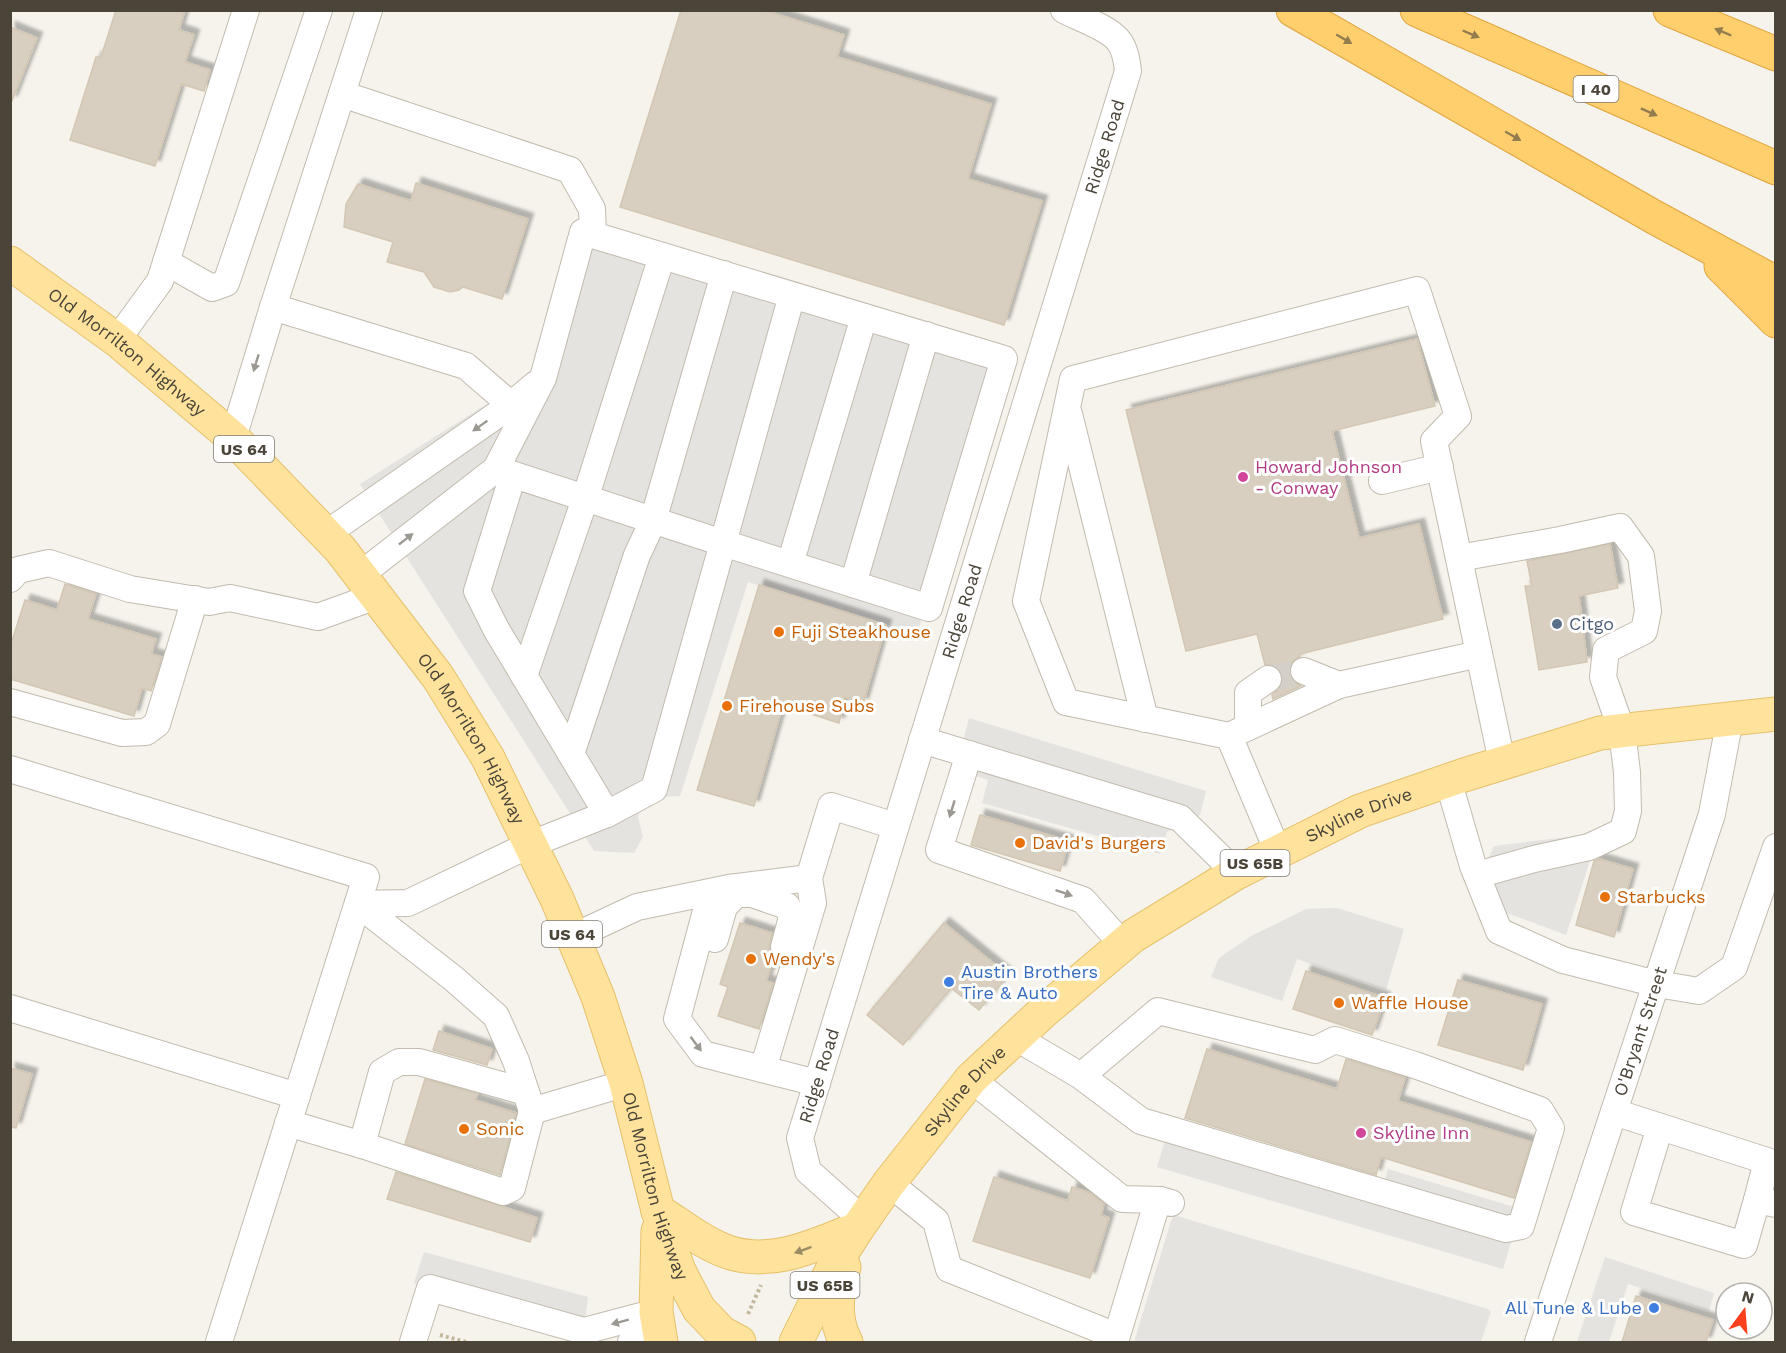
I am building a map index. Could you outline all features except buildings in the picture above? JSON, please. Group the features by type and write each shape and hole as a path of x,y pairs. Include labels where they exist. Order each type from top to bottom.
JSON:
{"highway":[{"path":"1293,10 1776,283"},
{"name":"I 40","path":"1417,10 1776,168"},
{"path":"1670,10 1776,54"},
{"path":"1690,235 1776,321"}],"main road":[{"name":"Old Morrilton Highway","path":"10,263 117,340 233,438 326,534 438,677 488,758 557,899 598,997 626,1083 658,1211 679,1270 699,1309 722,1333 738,1342"},
{"name":"Skyline Drive","path":"796,1342 836,1262 889,1183 971,1079 1015,1037 1133,936 1236,873 1360,811 1448,780 1600,733 1776,714"},
{"path":"658,1211 704,1240 731,1253 762,1258 792,1253 861,1225"},
{"name":"US 64","path":"652,1333 658,1211"},
{"path":"846,1342 840,1332 837,1304 842,1272 861,1225"}],"street":[{"path":"117,340 160,281 246,10"},
{"path":"166,262 212,288 226,283 319,10"},
{"path":"233,438 369,10"},
{"name":"Ridge Road","path":"861,1225 808,1171 800,1138 1128,71 1127,60 1118,39 1064,10"},
{"path":"342,94 570,171 592,210 593,235"},
{"path":"505,472 929,608 1004,359 583,232 543,378 505,472 477,591 496,629 607,814"},
{"path":"524,676 585,499 662,256"},
{"path":"571,754 637,555 653,521 724,274"},
{"path":"1479,654 1340,685 1238,731 1145,719 1066,702 1026,601 1073,379 1417,290 1458,416 1434,441 1502,762"},
{"path":"358,904 408,903 529,845 607,814 654,789 792,295"},
{"path":"273,307 466,366 511,405"},
{"path":"790,564 864,317"},
{"path":"853,584 926,335"},
{"path":"326,534 511,405 543,378"},
{"path":"1067,408 1145,719"},
{"path":"1382,481 1440,468"},
{"path":"10,579 18,570 49,563 130,588 209,602 230,598 318,617 368,585 505,472"},
{"path":"1459,558 1620,527 1641,556 1648,611 1644,631 1606,650 1604,677 1622,731 1627,772 1628,811 1623,831 1589,847 1477,875"},
{"path":"10,702 123,733 146,732 157,724 195,599"},
{"path":"1304,671 1340,685"},
{"path":"1268,679 1248,693 1238,731 1278,852"},
{"name":"O'Bryant Street","path":"1539,1342 1712,814 1730,719"},
{"path":"922,740 1180,818 1236,873"},
{"path":"969,754 939,850 1083,900 1123,945"},
{"path":"10,769 366,877 219,1342"},
{"path":"1448,780 1477,875 1499,931 1563,960 1657,984 1699,991 1734,967 1776,847"},
{"path":"763,1069 813,903 809,878 831,806 895,826"},
{"path":"573,937 637,907 711,892 809,878"},
{"path":"711,892 677,1019 703,1054 817,1083"},
{"path":"679,1011 696,1005 724,907 736,894 752,894 787,906 792,917 779,968 788,987"},
{"path":"288,1123 503,1192 512,1188 529,1101 516,1061 496,1016 358,904"},
{"path":"10,1008 297,1096"},
{"path":"1015,1037 1081,1076 1141,1120 1506,1229 1521,1226 1551,1128 1540,1110 1415,1065 1335,1040 1315,1050 1158,1011 1081,1076"},
{"path":"362,1145 382,1072 399,1062 419,1062 529,1101 626,1083"},
{"path":"889,1183 936,1221 949,1269 1115,1339 1157,1203 1166,1201 1122,1199 971,1079"},
{"path":"1614,1112 1767,1161 1766,1202 1744,1245 1634,1212 1660,1127"},
{"path":"413,1342 430,1288 574,1335 652,1333"}],"path":[{"path":"749,1312 762,1283"}],"shaded area":[{"path":"577,224 1003,356 917,634 748,582 680,796 643,798 638,817 643,837 634,853 594,851 360,484 530,377"},
{"path":"969,718 1206,791 1200,815 1167,832 1160,854 982,803 988,780 956,769"},
{"path":"1599,833 1566,935 1499,910 1484,869 1494,846"},
{"path":"1337,908 1404,929 1386,990 1297,959 1282,1001 1211,977 1219,958 1251,936 1306,909"},
{"path":"1169,1127 1382,1189 1388,1169 1521,1209 1503,1269 1157,1167"},
{"path":"1177,1216 1488,1309 1491,1312 1481,1342 1134,1342 1171,1221"},
{"path":"424,1252 588,1297 584,1331 414,1283"},
{"path":"1605,1257 1714,1293 1709,1311 1628,1284 1609,1342 1577,1342"}],"tunnel":[{"path":"1268,679 1304,671"}],"place":[{"name":"Howard Johnson - Conway","path":"1243,477"},
{"name":"Citgo","path":"1557,624"},
{"name":"Fuji Steakhouse","path":"779,632"},
{"name":"Firehouse Subs","path":"727,706"},
{"name":"David's Burgers","path":"1020,843"},
{"name":"Starbucks","path":"1605,897"},
{"name":"Wendy's","path":"751,959"},
{"name":"Austin Brothers Tire & Auto","path":"949,982"},
{"name":"Waffle House","path":"1339,1003"},
{"name":"Sonic","path":"464,1129"},
{"name":"Skyline Inn","path":"1361,1133"},
{"name":"All Tune & Lube","path":"1654,1308"}]}
